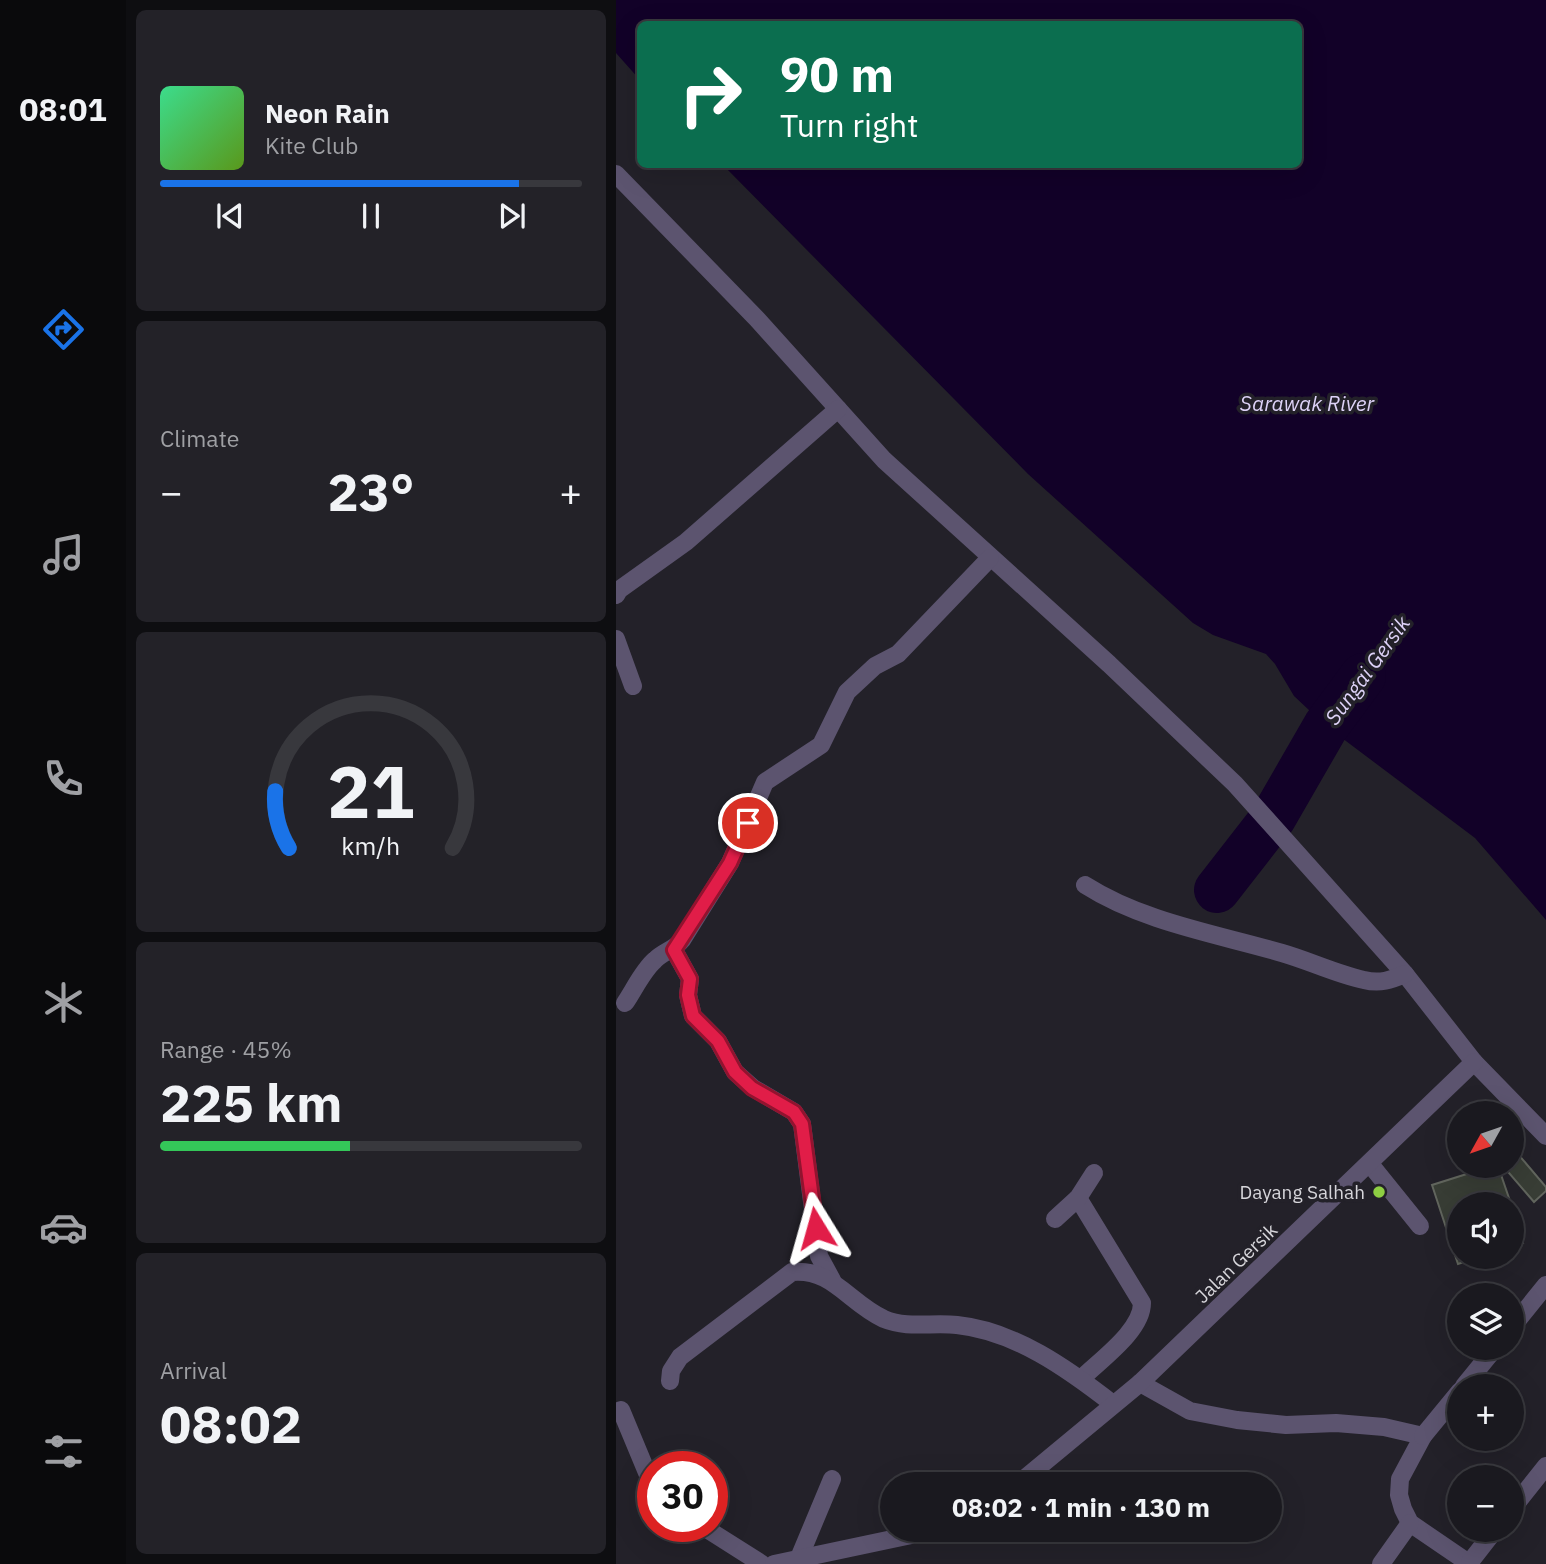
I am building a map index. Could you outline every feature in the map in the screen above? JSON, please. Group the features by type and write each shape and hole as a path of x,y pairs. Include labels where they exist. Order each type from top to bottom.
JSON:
{"street":[{"path":"616,174 757,319 884,460 1109,664 1234,784 1405,974 1474,1062 1546,1136"},
{"path":"616,595 619,590 686,542 838,409"},
{"path":"625,1003 651,963 658,956 674,950 730,863 765,782 821,745 847,692 875,666 898,654 990,558"},
{"path":"616,639 633,686"},
{"path":"1085,885 1107,899 1159,918 1293,956 1365,981 1385,982 1405,974"},
{"path":"674,950 690,979 688,995 693,1016 718,1041 735,1072 752,1088 794,1112 802,1124 819,1256 832,1280 845,1294 885,1319 911,1326 956,1325 986,1330 1019,1344 1081,1379 1113,1404"},
{"name":"Jalan Gersik","path":"1032,1472 1140,1383 1474,1062"},
{"path":"1370,1164 1420,1226"},
{"path":"1055,1219 1078,1198 1094,1173"},
{"path":"1078,1198 1142,1303 1142,1315 1135,1327 1081,1379"},
{"path":"670,1381 671,1371 680,1357 792,1272 807,1270 832,1280"},
{"path":"1524,1312 1546,1285"},
{"path":"1474,1374 1485,1360"},
{"path":"1140,1383 1190,1411 1237,1420 1384,1427 1423,1436"},
{"path":"1447,1407 1423,1436 1400,1479 1399,1495 1410,1523 1470,1563 1486,1542"},
{"path":"621,1410 638,1451"},
{"path":"1524,1494 1546,1466"},
{"path":"799,1558 832,1479"},
{"path":"1381,1564 1410,1523"},
{"path":"774,1564 880,1541"},
{"path":"727,1542 762,1564"}],"water":[{"name":"Sarawak River","path":"616,0 1546,0 1546,920 1475,838 1326,726 1294,696 1266,654 1213,635 1193,623 1028,474 726,168 1302,168 1302,21 637,21 637,77 616,53"}],"building":[{"path":"1524,1161 1546,1187 1546,1191 1534,1202 1513,1178 1524,1178"},
{"path":"1454,1178 1502,1178 1507,1192 1447,1192 1447,1231 1432,1185"}],"waterway":[{"name":"Sungai Gersik","path":"1217,890 1273,818 1326,726 1363,676"}],"place":[{"name":"Dayang Salhah","path":"1379,1192"}],"route":[{"path":"748,823 730,863 674,950 690,979 688,995 693,1016 718,1041 735,1072 752,1088 794,1112 802,1124 816,1228"}]}
